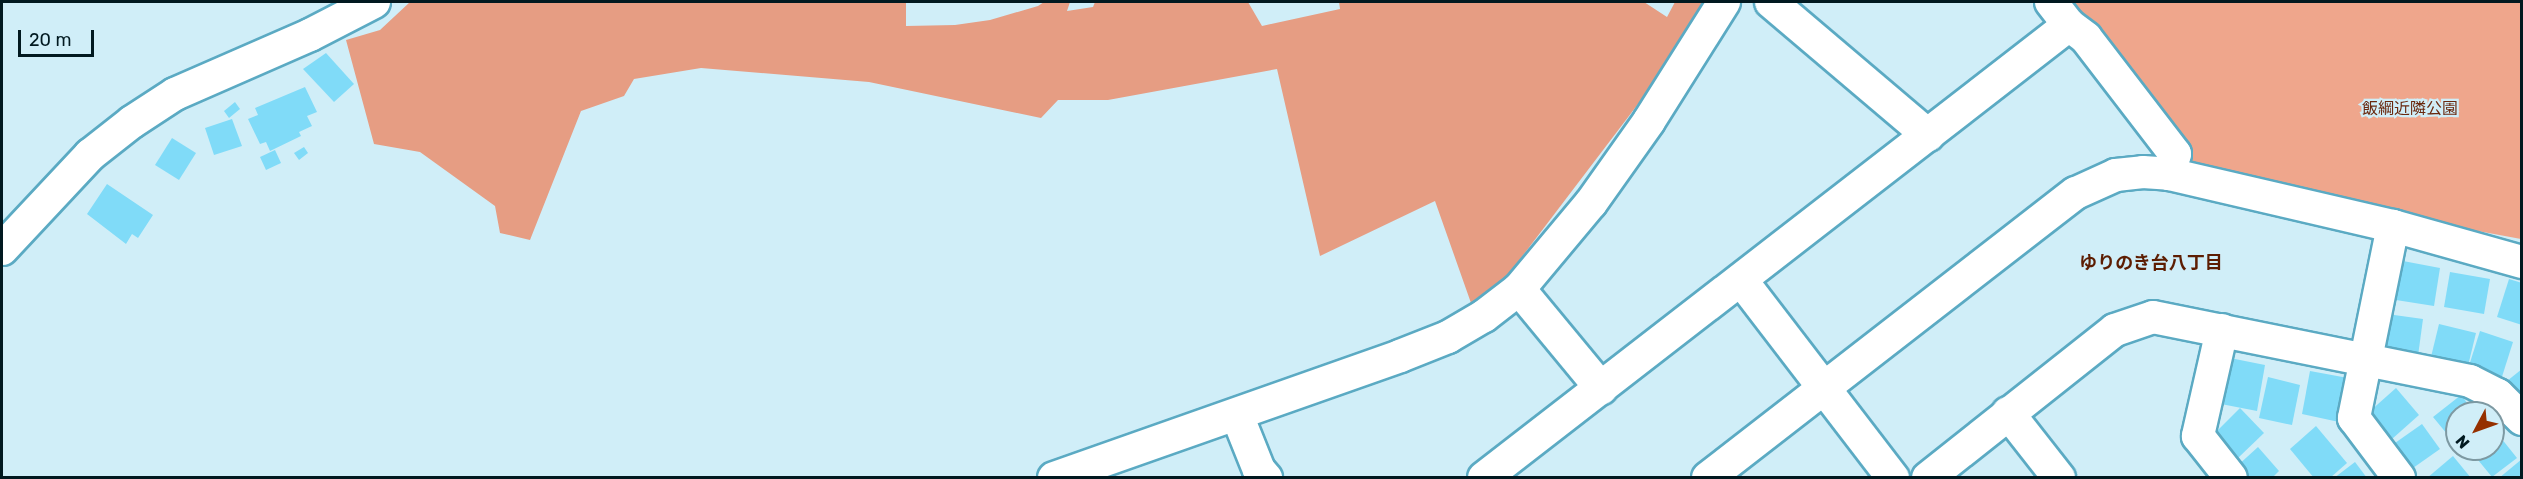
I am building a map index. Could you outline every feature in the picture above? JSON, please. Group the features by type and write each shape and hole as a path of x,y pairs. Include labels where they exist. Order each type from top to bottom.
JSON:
{"street":[{"path":"2,249 90,155 132,122 175,94 310,35 374,2"},
{"path":"1054,477 1238,415 1448,337 1484,316 1519,290 1591,203 1649,121 1724,2"},
{"path":"1771,2 1928,135"},
{"path":"1484,477 1928,135 2060,13 2086,38 2175,154 2169,174"},
{"path":"1708,477 2076,193 2116,175 2143,171 2169,174 2392,226 2522,262"},
{"path":"2392,226 2354,417 2399,477"},
{"path":"1741,280 1893,477"},
{"path":"1519,290 1601,388"},
{"path":"1928,477 2125,324 2153,317 2364,362 2470,381 2498,394 2522,419"},
{"path":"2222,330 2198,436 2231,477"},
{"path":"2008,413 2059,477"},
{"path":"1238,415 1259,470 1266,477"}],"green space":[{"name":"飯綱近隣公園","path":"2059,2 2521,2 2521,239 2169,174"}],"shaded area":[{"path":"410,2 906,2 906,26 955,25 990,20 1038,6 1044,2 1070,2 1067,11 1093,7 1095,2 1248,2 1262,26 1340,9 1339,2 1644,2 1667,17 1675,2 1710,2 1670,62 1508,275 1471,303 1435,201 1320,256 1277,69 1108,100 1058,100 1041,118 869,82 701,68 634,79 624,96 581,111 530,240 500,233 495,206 420,152 374,144 346,40 380,30"}],"building":[{"path":"326,53 354,84 334,102 303,69"},
{"path":"305,87 317,112 307,116 312,126 299,132 301,136 270,151 266,142 260,144 248,119 258,115 255,108"},
{"path":"235,102 240,109 229,118 224,111"},
{"path":"232,119 242,146 214,155 205,128"},
{"path":"172,138 196,153 179,180 155,165"},
{"path":"304,147 308,153 299,160 294,153"},
{"path":"275,150 281,163 266,170 260,157"},
{"path":"107,184 153,215 138,238 132,234 126,244 87,214"},
{"path":"2403,261 2440,268 2434,306 2396,300"},
{"path":"2450,272 2490,279 2484,314 2444,307"},
{"path":"2509,279 2522,283 2522,325 2497,317"},
{"path":"2387,314 2423,319 2418,356 2382,352"},
{"path":"2439,324 2476,333 2467,370 2430,361"},
{"path":"2480,331 2513,342 2500,383 2467,372"},
{"path":"2230,358 2265,365 2257,411 2221,404"},
{"path":"2522,369 2522,397 2507,381"},
{"path":"2310,371 2348,378 2339,422 2302,414"},
{"path":"2268,377 2300,385 2292,425 2259,418"},
{"path":"2396,388 2419,415 2392,439 2369,412"},
{"path":"2461,395 2466,401 2453,401"},
{"path":"2240,408 2264,433 2238,458 2214,434"},
{"path":"2445,408 2445,432 2433,417"},
{"path":"2422,424 2440,449 2413,468 2395,443"},
{"path":"2316,426 2347,463 2330,478 2314,478 2290,449"},
{"path":"2505,443 2517,458 2492,477 2479,461 2505,461"},
{"path":"2258,447 2279,471 2272,478 2246,478 2236,467"},
{"path":"2522,459 2522,478 2499,478"},
{"path":"2447,461 2457,461 2471,478 2427,478"},
{"path":"2355,462 2367,478 2334,478"}],"district":[{"name":"ゆりのき台八丁目","path":"2151,263"}]}
